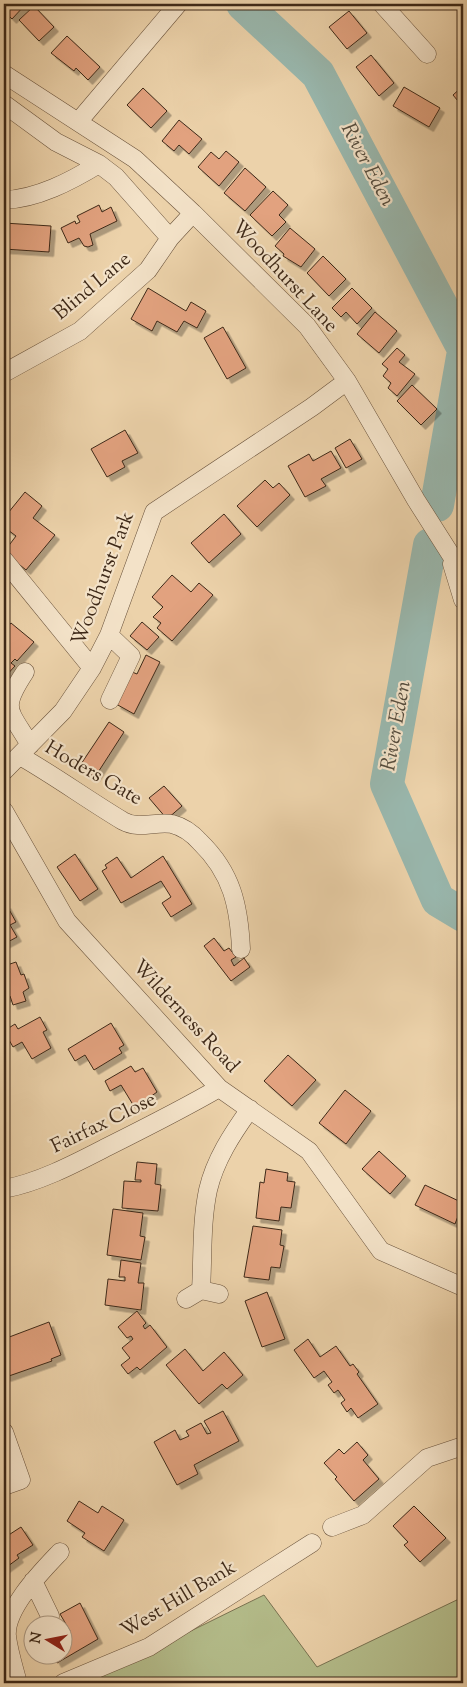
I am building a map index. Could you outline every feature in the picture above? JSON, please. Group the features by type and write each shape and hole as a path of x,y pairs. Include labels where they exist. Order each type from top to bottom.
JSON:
{"street":[{"path":"78,122 178,4"},
{"path":"382,4 427,54"},
{"name":"Woodhurst Lane","path":"4,74 135,160 193,213 307,326 346,381 416,500 446,544 463,574"},
{"path":"4,104 56,142 99,164 116,176 170,238"},
{"path":"4,200 16,200 69,182 99,164"},
{"name":"Blind Lane","path":"4,373 80,331 148,270 170,238 193,213"},
{"name":"Woodhurst Park","path":"4,771 63,711 92,668 109,635 154,512 312,407 346,381"},
{"path":"446,544 463,600"},
{"path":"4,560 92,668"},
{"path":"109,635 131,656 110,700"},
{"path":"25,672 10,694 8,708 25,750"},
{"name":"Hoders Gate","path":"25,750 54,775 125,822 144,826 170,824 188,830 213,854 232,886 240,920 241,949"},
{"name":"Wilderness Road","path":"4,811 67,921 219,1088 309,1151 381,1251 463,1287"},
{"name":"Fairfax Close","path":"4,1189 24,1184 83,1159 180,1111 219,1088"},
{"path":"201,1290 203,1232 209,1188 231,1136 250,1109"},
{"path":"186,1299 201,1290 219,1294"},
{"path":"4,1432 20,1480 4,1486"},
{"path":"332,1527 363,1515 427,1458 463,1446"},
{"name":"West Hill Bank","path":"63,1683 149,1647 312,1543"},
{"path":"18,1683 7,1635 16,1606 33,1581 60,1552"},
{"path":"33,1581 49,1614"}],"green space":[{"path":"264,1595 317,1667 463,1597 463,1683 85,1683"}],"building":[{"path":"4,4 25,5 12,19 4,11"},
{"path":"34,6 54,27 39,41 19,20"},
{"path":"349,11 367,33 347,49 329,27"},
{"path":"67,36 100,67 88,80 76,68 74,71 51,53"},
{"path":"371,55 394,83 379,96 356,67"},
{"path":"463,86 463,107 453,95"},
{"path":"404,87 440,108 429,127 393,106"},
{"path":"143,88 167,111 151,128 127,105"},
{"path":"179,120 202,139 189,154 179,145 174,151 162,141"},
{"path":"226,151 239,162 219,186 198,167 211,152 219,159"},
{"path":"245,168 266,187 245,211 224,193"},
{"path":"273,191 288,205 279,215 286,222 272,236 250,215"},
{"path":"99,205 102,212 111,207 117,221 90,234 93,245 84,246 79,238 68,243 61,228 75,221 76,224 80,222 77,216"},
{"path":"4,223 51,226 49,252 4,249"},
{"path":"290,228 315,249 301,267 283,256 284,254 275,246"},
{"path":"323,256 346,279 329,296 307,273"},
{"path":"148,288 186,311 191,302 206,311 197,328 184,321 177,332 157,321 152,331 131,319"},
{"path":"352,288 372,308 357,324 346,312 341,317 332,308"},
{"path":"375,312 397,331 379,353 357,334"},
{"path":"223,327 246,368 227,379 204,338"},
{"path":"397,348 405,355 399,362 415,374 397,396 388,388 391,383 383,376 388,369 382,364"},
{"path":"412,385 437,409 421,425 397,401"},
{"path":"125,430 138,453 122,461 125,467 107,477 91,449"},
{"path":"350,439 362,459 346,468 335,448"},
{"path":"331,451 341,468 321,479 326,486 305,497 288,466 309,454 313,461"},
{"path":"265,480 273,488 279,483 290,495 257,527 237,506"},
{"path":"25,492 42,506 33,518 55,535 26,570 4,552 16,536 4,527 4,518"},
{"path":"224,514 241,534 209,563 191,543"},
{"path":"172,575 191,592 199,583 213,595 172,641 157,628 161,623 153,617 163,607 152,597"},
{"path":"142,622 159,637 147,650 130,636"},
{"path":"11,623 34,642 17,661 15,659 11,663 15,666 4,678 4,631"},
{"path":"146,655 160,662 134,714 116,704 132,672 137,674"},
{"path":"109,722 124,732 95,777 79,767"},
{"path":"164,786 182,806 167,819 149,798"},
{"path":"75,854 98,889 80,901 57,867"},
{"path":"163,856 192,904 171,917 162,903 171,897 161,881 121,903 102,871 107,868 105,865 117,857 131,878"},
{"path":"6,904 16,922 10,925 17,937 4,944"},
{"path":"214,938 224,951 229,948 236,957 231,960 234,966 244,958 250,967 231,981 204,946"},
{"path":"16,962 21,975 24,974 29,988 23,992 26,1001 13,1005 10,996 4,998 4,966"},
{"path":"40,1017 47,1030 43,1032 51,1048 32,1059 22,1042 13,1047 4,1031 15,1024 18,1029"},
{"path":"111,1023 124,1045 119,1048 122,1053 94,1070 85,1055 75,1061 68,1049"},
{"path":"288,1055 316,1080 292,1106 264,1081"},
{"path":"131,1066 135,1072 143,1068 157,1092 135,1108 121,1085 110,1091 105,1081"},
{"path":"345,1090 371,1111 346,1144 319,1123"},
{"path":"379,1151 406,1176 390,1194 362,1169"},
{"path":"137,1162 157,1164 155,1184 161,1185 158,1211 122,1208 124,1181 141,1182 141,1180 135,1180"},
{"path":"266,1169 288,1173 287,1181 295,1182 291,1208 281,1207 279,1221 256,1218 260,1182 264,1183"},
{"path":"425,1185 463,1203 455,1224 415,1205"},
{"path":"113,1209 143,1213 140,1236 145,1237 141,1260 107,1255"},
{"path":"253,1226 282,1230 280,1245 284,1246 280,1268 271,1267 269,1280 244,1277"},
{"path":"121,1260 141,1263 138,1283 144,1283 141,1310 105,1305 108,1279 125,1281 125,1277 119,1277"},
{"path":"267,1292 285,1339 262,1347 245,1301"},
{"path":"137,1311 146,1323 143,1326 145,1329 150,1325 167,1347 140,1370 137,1367 128,1374 121,1365 130,1358 122,1348 133,1339 131,1336 127,1338 118,1327"},
{"path":"49,1322 61,1355 51,1359 52,1361 6,1377 4,1354 8,1353 4,1339"},
{"path":"308,1339 320,1357 336,1346 350,1366 353,1364 359,1372 357,1374 378,1404 358,1418 351,1408 347,1412 341,1403 345,1400 338,1390 334,1393 328,1385 332,1382 324,1371 314,1378 294,1350"},
{"path":"185,1349 203,1371 224,1352 243,1375 227,1389 222,1384 199,1404 166,1365"},
{"path":"223,1411 239,1441 194,1465 198,1474 177,1485 154,1442 175,1430 180,1440 189,1436 186,1431 201,1423 207,1434 211,1433 204,1421"},
{"path":"357,1442 368,1455 363,1460 379,1479 354,1501 335,1479 337,1477 324,1463 339,1449 344,1454"},
{"path":"79,1501 98,1513 102,1506 124,1520 104,1551 82,1537 85,1533 67,1521"},
{"path":"414,1506 446,1538 420,1562 404,1545 408,1542 393,1526"},
{"path":"21,1527 33,1545 17,1555 19,1558 4,1569 4,1538"},
{"path":"80,1603 98,1639 72,1654 72,1614 60,1614"}],"waterway":[{"name":"River Eden","path":"243,4 318,74 463,347"},
{"name":"River Eden","path":"437,505 463,357"},
{"name":"River Eden","path":"430,545 387,784 438,900 463,915"}]}
